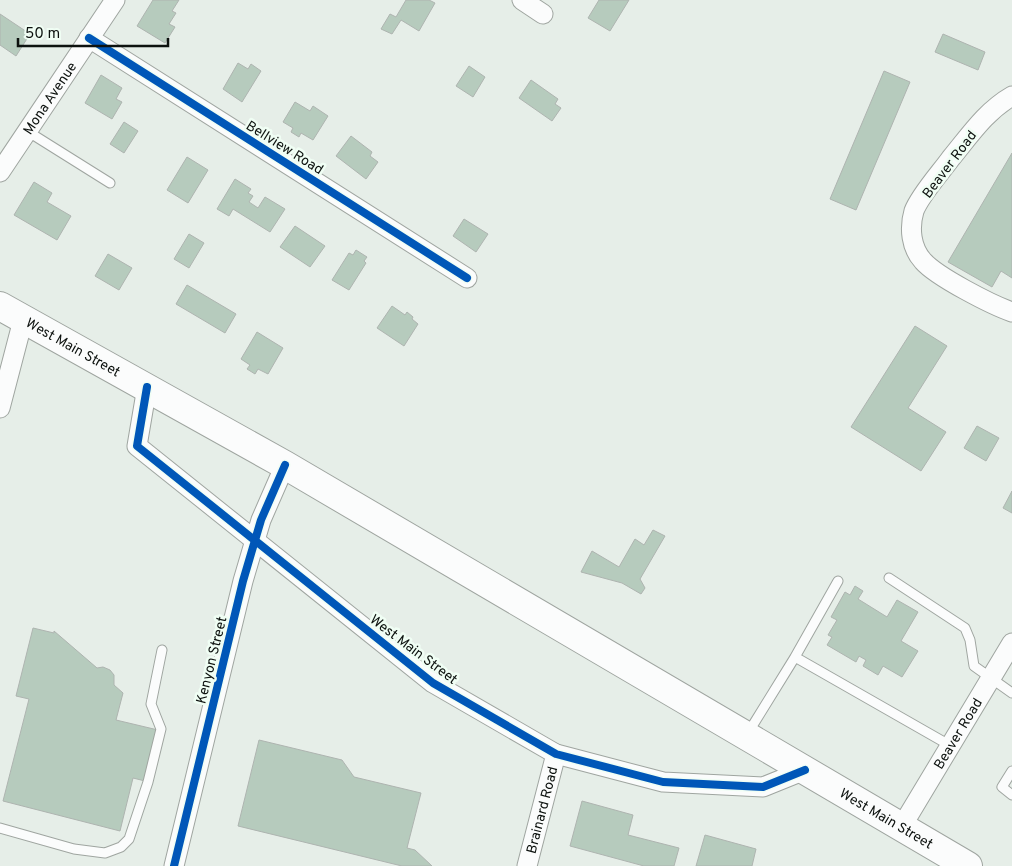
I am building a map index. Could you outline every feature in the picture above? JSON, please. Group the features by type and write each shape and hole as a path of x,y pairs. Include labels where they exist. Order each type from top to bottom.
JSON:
{"main road":[{"name":"West Main Street","path":"0,306 285,465 968,866"}],"street":[{"name":"Mona Avenue","path":"0,172 115,0"},
{"path":"522,0 543,14"},
{"name":"Bellview Road","path":"89,38 467,278"},
{"name":"Beaver Road","path":"1012,96 995,106 940,172 915,210 911,237 923,261 948,279 1000,308 1012,312"},
{"path":"0,408 23,320"},
{"name":"West Main Street","path":"148,387 137,446 433,683 556,754 663,782 763,787 805,770"},
{"name":"Kenyon Street","path":"174,866 238,600 273,489 285,465"},
{"name":"Beaver Road","path":"902,826 1012,643"},
{"name":"Brainard Road","path":"527,866 556,754"}],"lane":[{"path":"27,131 110,183"},
{"path":"889,578 965,628 970,640 970,656 974,666 1012,693"},
{"path":"746,736 795,657 838,581"},
{"path":"0,828 74,849 105,853 121,847 130,839 161,729 150,704 162,650"},
{"path":"795,657 951,746"},
{"path":"1012,771 1002,787 1012,795"}],"building":[{"path":"153,0 179,0 172,11 176,13 169,24 175,27 165,43 137,26"},
{"path":"406,0 429,0 435,3 419,31 401,20 392,34 381,29 390,14 396,17"},
{"path":"599,0 629,0 610,31 588,18"},
{"path":"0,14 30,34 16,56 0,45"},
{"path":"943,34 985,52 978,70 935,52"},
{"path":"238,63 248,69 251,64 261,71 242,102 223,89"},
{"path":"469,66 485,77 473,97 456,86"},
{"path":"884,71 910,82 856,210 830,199"},
{"path":"101,75 122,88 116,99 122,102 112,119 85,103"},
{"path":"531,80 558,99 555,104 561,108 552,121 519,98"},
{"path":"295,102 310,111 313,106 328,116 313,140 301,133 299,137 291,132 293,128 283,122"},
{"path":"124,122 138,131 124,153 110,144"},
{"path":"351,136 372,152 370,156 378,162 366,179 336,156"},
{"path":"1012,153 1012,278 1001,271 992,287 948,262"},
{"path":"187,157 208,170 188,203 167,190"},
{"path":"235,179 251,189 248,193 253,196 249,202 258,208 265,197 285,209 270,232 233,209 229,216 217,209"},
{"path":"34,182 52,193 47,202 71,216 57,240 14,215"},
{"path":"464,219 488,234 476,252 453,236"},
{"path":"295,226 325,246 310,267 280,247"},
{"path":"189,234 204,243 189,268 174,259"},
{"path":"356,250 367,257 364,261 366,263 349,290 332,280 349,253 353,255"},
{"path":"108,254 132,268 119,290 95,276"},
{"path":"187,285 236,314 225,333 176,304"},
{"path":"392,306 405,315 407,312 418,324 404,346 377,328"},
{"path":"915,326 947,346 908,408 946,432 921,471 851,427"},
{"path":"257,332 283,348 268,374 258,369 255,374 247,369 250,365 241,359"},
{"path":"977,426 999,438 986,461 964,448"},
{"path":"1012,491 1012,513 1003,508"},
{"path":"653,530 665,536 640,579 645,588 641,594 622,583 581,572 592,551 619,567 635,539 644,545"},
{"path":"855,586 863,591 858,599 887,617 897,600 918,612 901,641 918,651 902,677 883,666 878,675 863,666 866,660 859,656 856,662 827,645 832,637 828,635 837,620 831,617 845,592 850,595"},
{"path":"33,628 54,633 54,631 97,668 103,667 110,670 114,675 114,685 123,693 116,720 158,730 145,781 133,778 120,831 3,801 29,699 16,696"},
{"path":"259,740 342,760 354,777 421,793 407,848 415,850 432,866 402,866 238,826"},
{"path":"582,801 633,815 628,835 679,848 674,866 644,866 570,846"},
{"path":"705,835 756,849 752,866 696,866"}],"cycle path":[{"path":"89,38 467,278"},
{"path":"147,387 137,446 433,683 556,754 663,782 763,787 805,770"},
{"path":"174,866 243,581 261,520 285,465"}]}
